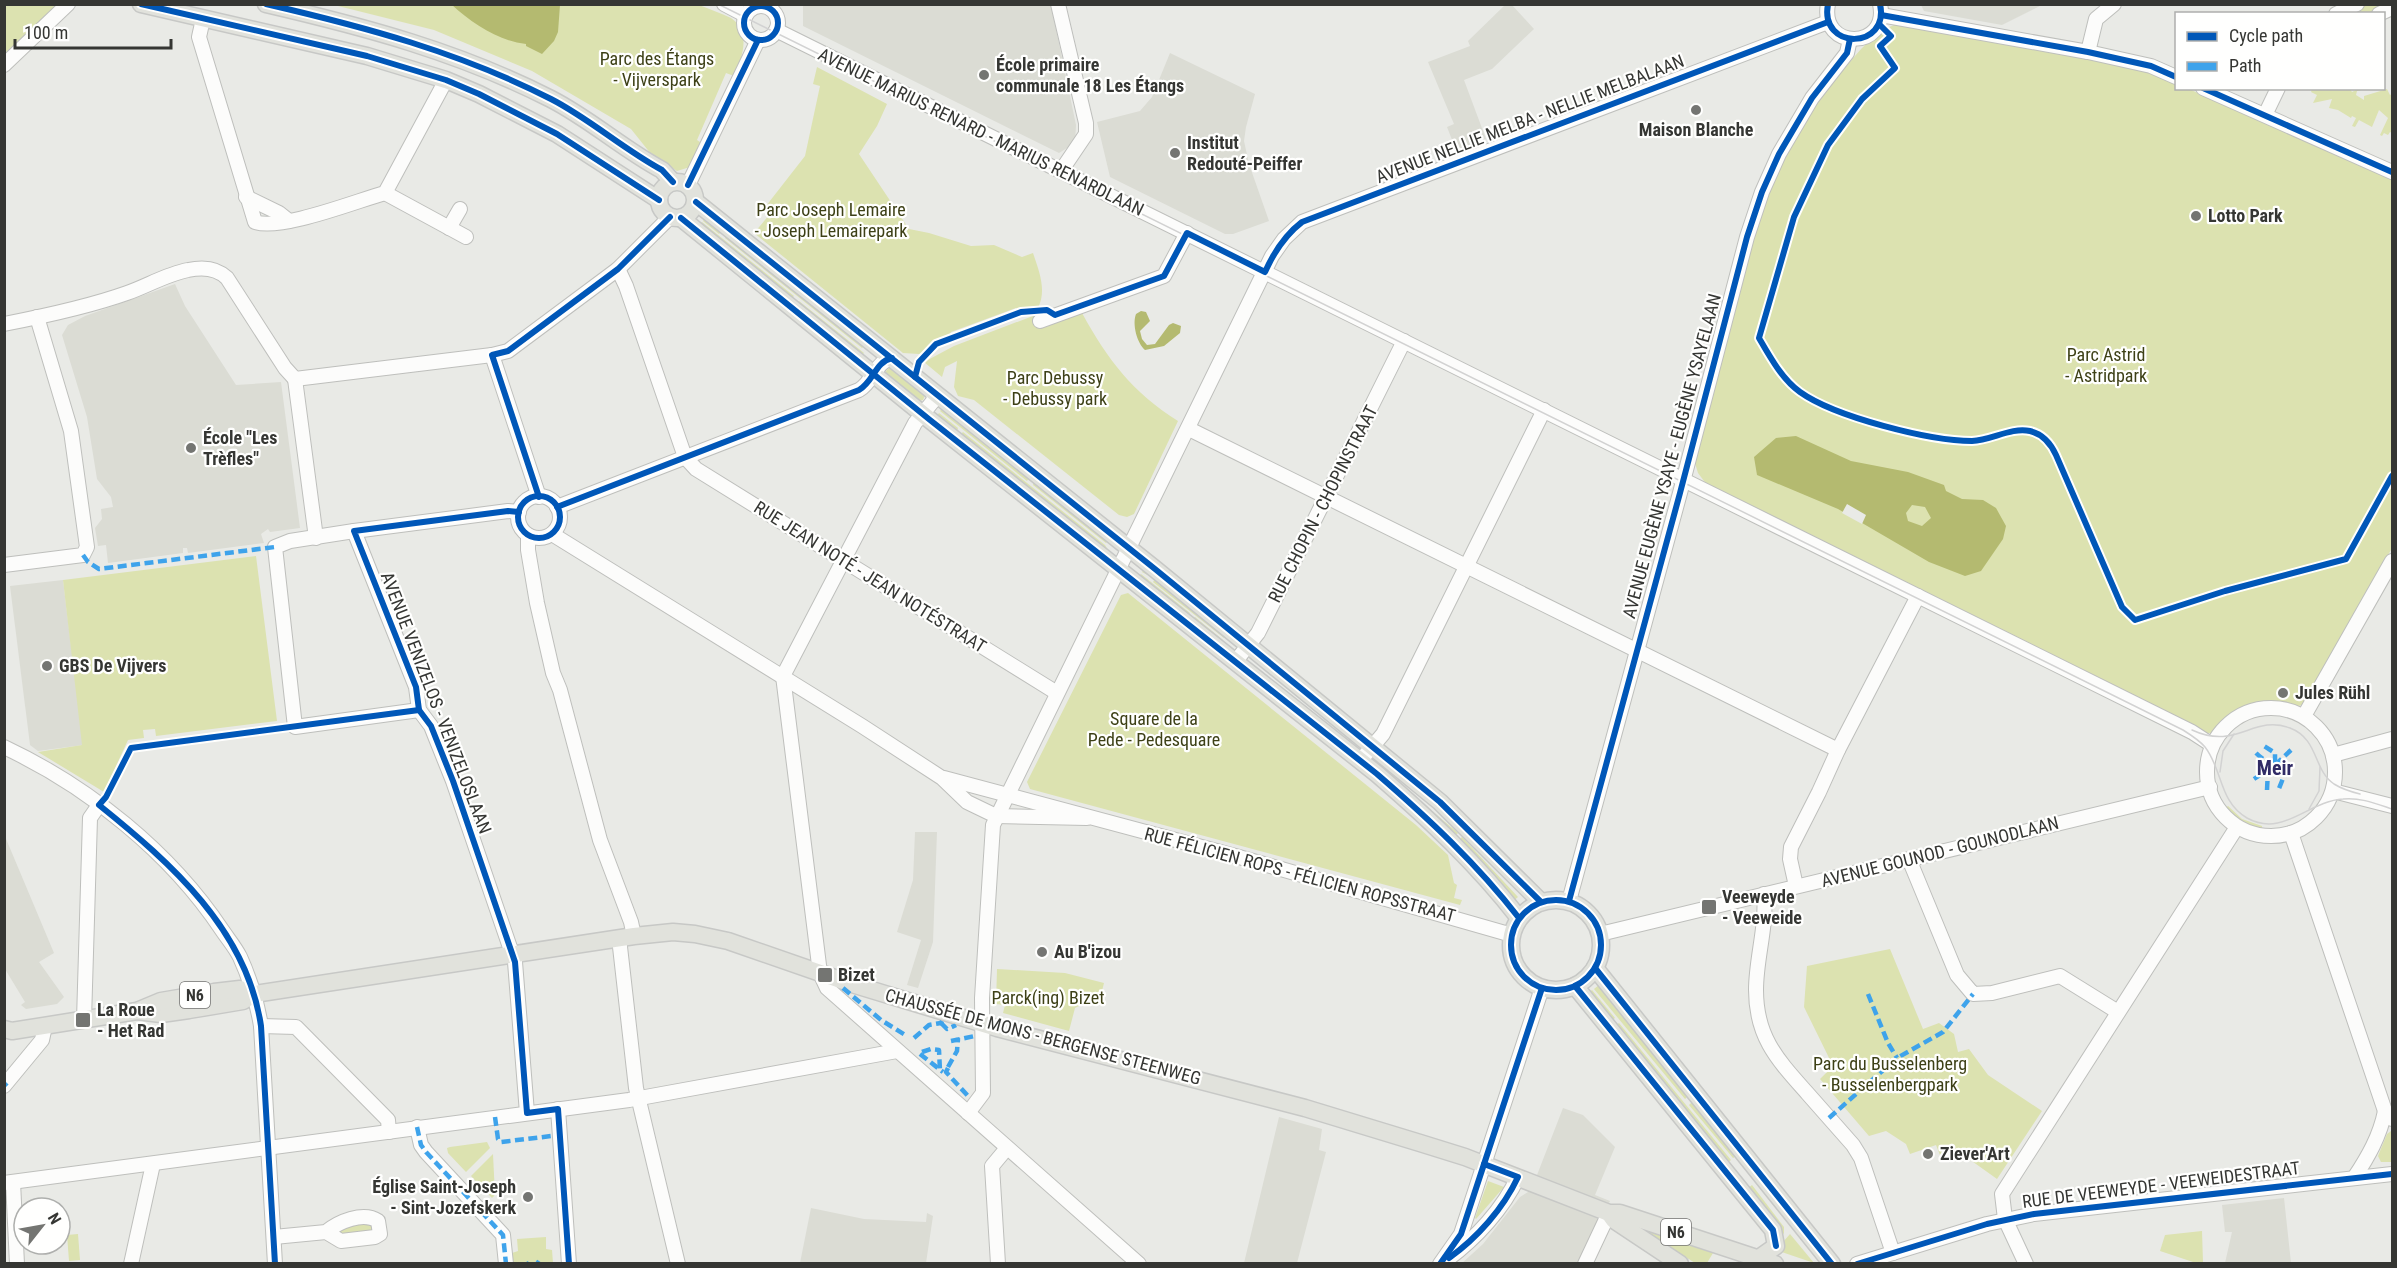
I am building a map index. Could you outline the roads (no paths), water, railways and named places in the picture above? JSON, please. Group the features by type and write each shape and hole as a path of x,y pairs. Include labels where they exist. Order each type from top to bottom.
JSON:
{"main road":[{"path":"141,4 367,56 446,80 488,98 557,134 659,200"},
{"path":"266,4 379,31 439,51 518,83 562,106 692,189 696,201 1249,645 1440,802 1541,902"},
{"path":"680,183 662,190 659,200 662,210 676,218 1359,760 1460,848 1519,918"},
{"path":"676,218 690,214 696,201"},
{"path":"1550,900 1569,901 1578,905 1592,917 1600,934 1602,948 1595,968 1586,979 1575,986 1559,990 1542,988 1523,976 1517,968 1511,946 1512,935 1519,918 1528,909 1550,900"},
{"name":"CHAUSSÉE DE MONS - BERGENSE STEENWEG","path":"7,1032 137,1011 161,1014 189,1010 243,1001 254,994 627,937 674,932 695,934 728,941 820,973 981,1023 1312,1110 1484,1164 1609,1213 1620,1213 1767,1261"},
{"path":"1595,968 1833,1261"},
{"path":"1575,986 1773,1230 1776,1246 1767,1261"},
{"name":"CHAUSSÉE DE MONS - BERGENSE STEENWEG","path":"1609,1213 1614,1220 1680,1263"},
{"path":"1728,1263 1742,1254"}],"street":[{"path":"4,64 68,4"},
{"path":"724,4 745,15"},
{"path":"1059,4 1086,134 1061,171"},
{"path":"1828,4 1828,22 1841,36 1850,39 1867,36 1874,31 1881,10 2151,66 2175,77"},
{"path":"2088,52 2096,19 2114,4"},
{"path":"2340,12 2357,4"},
{"path":"754,6 770,6 777,17 776,30 769,38 758,40 752,38 745,29 745,15 754,6"},
{"path":"203,18 199,38 255,222 264,225 289,221 385,193 466,237"},
{"name":"AVENUE NELLIE MELBA - NELLIE MELBALAAN","path":"968,1113 983,1094 981,1023 993,825 996,816 1272,256 1284,239 1302,222 1828,22"},
{"name":"AVENUE MARIUS RENARD - MARIUS RENARDLAAN","path":"776,30 2192,732 2212,745"},
{"name":"AVENUE EUGÈNE YSAYE - EUGÈNE YSAYELAAN","path":"1569,901 1746,237 1762,192 1794,128 1812,98 1847,53 1850,39"},
{"path":"680,183 758,40"},
{"path":"385,193 446,80"},
{"path":"2208,90 2392,172"},
{"path":"2265,115 2277,90"},
{"path":"449,228 460,208"},
{"path":"295,379 492,355 508,351 618,269 676,218"},
{"path":"1040,321 1164,276 1187,233"},
{"path":"4,324 127,294 189,269 210,269 222,273 285,368 295,379 316,538"},
{"path":"618,269 626,286 685,457"},
{"path":"4,565 83,555 87,547 71,430 37,317"},
{"name":"RUE CHOPIN - CHOPINSTRAAT","path":"1234,663 1258,633 1404,341"},
{"path":"492,355 539,497"},
{"path":"557,507 859,390 869,383 876,368 884,360 892,358"},
{"path":"933,391 934,400 921,413 783,676 820,973 826,988 1139,1263"},
{"path":"1359,760 1383,734 1544,410"},
{"path":"1188,429 1838,750"},
{"name":"RUE JEAN NOTÉ - JEAN NOTÉSTRAAT","path":"685,457 696,469 1057,693"},
{"path":"539,497 549,500 557,507 559,524 552,534 536,538 528,535 520,525 519,512 528,500 539,497"},
{"path":"419,710 296,727 275,547 290,541 354,531 508,511 519,512"},
{"name":"AVENUE VENIZELOS - VENIZELOSLAAN","path":"354,531 416,687 419,710 431,726 453,781 513,955 516,968 527,1113"},
{"path":"552,534 783,676 942,778 967,802 996,816"},
{"path":"528,535 528,550 548,653 600,840 631,921 627,937 638,1098 678,1263"},
{"path":"2304,716 2392,561"},
{"path":"1796,886 1790,859 1791,847 1838,750 1918,596"},
{"path":"2278,708 2304,716 2323,733 2333,755 2336,772 2333,791 2325,808 2305,827 2291,833 2260,836 2237,827 2222,811 2210,787 2207,764 2212,745 2229,723 2252,710 2278,708"},
{"path":"2333,755 2392,739"},
{"path":"4,747 65,780 159,855 191,888 239,955 254,994 261,1026 275,1263"},
{"name":"RUE FÉLICIEN ROPS - FÉLICIEN ROPSSTRAAT","path":"942,778 1239,857 1512,935"},
{"name":"AVENUE GOUNOD - GOUNODLAAN","path":"1600,934 2210,787"},
{"path":"2333,791 2392,806"},
{"path":"84,1020 90,818 99,805"},
{"name":"RUE FÉLICIEN ROPS - FÉLICIEN ROPSSTRAAT","path":"996,816 1087,818"},
{"path":"2026,1263 2005,1220 2002,1194 2237,827"},
{"path":"2291,833 2389,1115 2354,1178"},
{"path":"1909,859 1957,975 1973,994 1992,993 2060,976 2118,1012"},
{"path":"1764,894 1766,912 1756,989 1757,1013 1763,1034 1783,1067 1862,1158 1893,1253"},
{"path":"1441,1263 1461,1234 1542,988"},
{"path":"4,1086 42,1040 45,1026"},
{"path":"261,1026 296,1027 388,1120 389,1132"},
{"path":"17,1263 9,1183 638,1098 897,1051"},
{"path":"558,1109 569,1263"},
{"path":"417,1127 421,1145 426,1152 503,1235 506,1263"},
{"path":"998,1263 992,1166 1007,1148"},
{"path":"130,1263 153,1164"},
{"name":"RUE DE VEEWEYDE - VEEWEIDESTRAAT","path":"1863,1263 2005,1220 2045,1212 2392,1174"},
{"path":"1441,1263 1468,1244 1512,1189 1518,1177"},
{"path":"1585,1263 1609,1213"},
{"path":"274,1237 326,1232"}],"tram line":[{"path":"718,4 2183,730 2205,747 2211,756 2226,795 2238,811 2247,818 2260,823 2272,824 2295,817 2330,801 2343,799 2362,800 2392,809"},
{"path":"2192,730 2221,737 2265,725 2290,728 2306,739 2327,778 2340,787 2360,794"},
{"path":"2220,772 2223,751 2234,734"},
{"path":"2309,809 2319,791 2320,767"}],"place":[{"name":"École primaire communale 18 Les Étangs","path":"984,75"},
{"name":"Maison Blanche","path":"1696,110"},
{"name":"Institut Redouté-Peiffer","path":"1175,153"},
{"name":"Lotto Park","path":"2196,216"},
{"name":"École \"Les Trèfles\"","path":"191,448"},
{"name":"GBS De Vijvers","path":"47,666"},
{"name":"Jules Rühl","path":"2283,693"},
{"name":"Veeweyde - Veeweide","path":"1709,907"},
{"name":"Au B'izou","path":"1042,952"},
{"name":"Bizet","path":"825,975"},
{"name":"La Roue - Het Rad","path":"83,1020"},
{"name":"Ziever'Art","path":"1928,1154"},
{"name":"Église Saint-Joseph - Sint-Jozefskerk","path":"528,1197"}],"district":[{"name":"Meir","path":"2275,768"}],"park label":[{"name":"Parc des Étangs - Vijverspark","path":"657,69"},
{"name":"Parc Joseph Lemaire - Joseph Lemairepark","path":"831,220"},
{"name":"Parc Astrid - Astridpark","path":"2106,365"},
{"name":"Parc Debussy - Debussy park","path":"1055,388"},
{"name":"Square de la Pede - Pedesquare","path":"1154,729"},
{"name":"Parck(ing) Bizet","path":"1048,998"},
{"name":"Parc du Busselenberg - Busselenbergpark","path":"1890,1074"}]}
